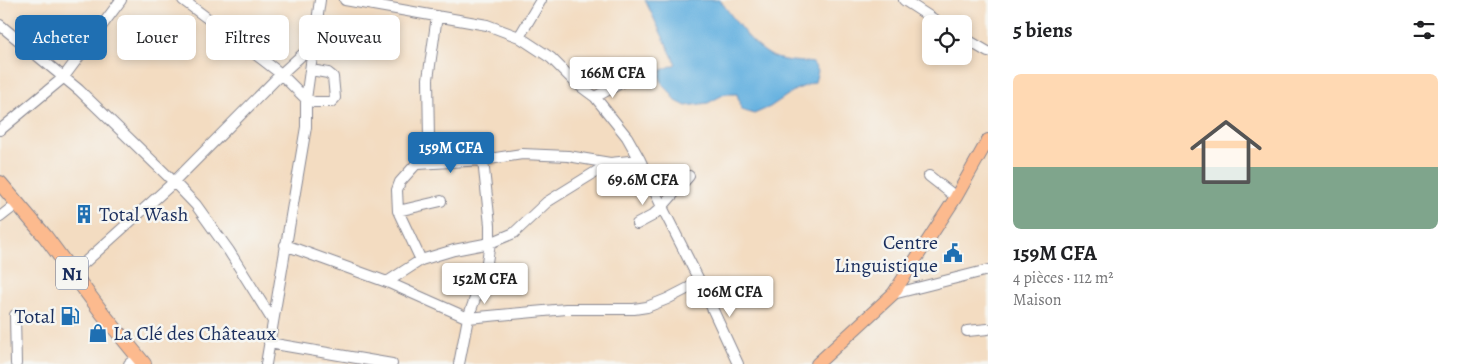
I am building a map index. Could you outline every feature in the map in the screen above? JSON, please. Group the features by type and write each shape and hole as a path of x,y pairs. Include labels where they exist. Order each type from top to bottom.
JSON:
{"highway":[{"name":"N1","path":"0,183 18,203 73,274 137,362"}],"main road":[{"path":"817,364 894,294 956,197 988,140"}],"street":[{"path":"0,130 63,78 121,0"},
{"path":"183,0 281,74 306,99 314,102 331,102 335,98 333,77 328,73 311,70"},
{"path":"318,15 320,0"},
{"path":"346,0 487,25 519,37 551,58 576,83 595,97 627,137 640,160 738,364"},
{"path":"519,37 541,0"},
{"path":"904,0 927,15"},
{"path":"421,260 398,211 397,190 400,182 427,152 429,139 428,79 437,16"},
{"path":"0,25 79,90 196,205 229,251 273,321"},
{"path":"972,43 988,52"},
{"path":"73,274 174,182 299,58"},
{"path":"266,364 306,127 306,99 312,60"},
{"path":"595,97 639,73"},
{"path":"418,164 483,160 522,154 568,156 610,162 640,160"},
{"path":"459,364 468,318 486,268 490,244 490,225 483,160"},
{"path":"387,282 421,260 454,250 490,244 514,233 523,227 547,202 610,162"},
{"path":"637,224 652,216 662,207 688,176"},
{"path":"929,176 956,197"},
{"path":"398,211 441,201"},
{"path":"0,218 18,203"},
{"path":"285,244 387,282 468,318 566,310 634,309 647,307 700,282"},
{"path":"894,294 988,270"},
{"path":"15,314 16,364"},
{"path":"967,331 988,329"},
{"path":"270,343 392,364"}],"water":[{"path":"645,0 720,0 744,32 766,52 783,60 813,63 818,71 815,82 795,90 770,107 754,114 742,110 737,94 725,94 708,103 686,106 676,101 663,85 660,77 662,70 676,64"}],"place":[{"name":"Total Wash","path":"84,214"},
{"name":"Centre Linguistique","path":"953,253"},
{"name":"Total","path":"70,316"},
{"name":"La Clé des Châteaux","path":"98,333"}]}
